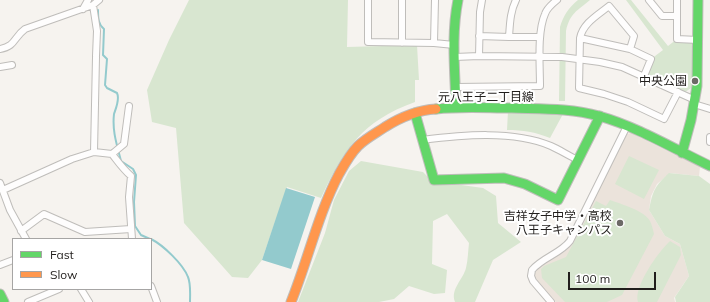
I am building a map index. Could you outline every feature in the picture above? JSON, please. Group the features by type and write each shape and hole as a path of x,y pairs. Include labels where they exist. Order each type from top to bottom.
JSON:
{"street":[{"path":"83,9 88,0"},
{"path":"0,50 11,46 20,33 25,29 83,9 93,5 98,0"},
{"path":"368,0 368,42 434,43 454,45"},
{"path":"402,0 402,43"},
{"path":"434,43 435,0"},
{"path":"456,108 454,45 456,8 458,0"},
{"path":"479,56 480,12 482,0"},
{"path":"509,37 513,6 516,0"},
{"path":"456,87 540,86 540,37 542,24 545,13 557,0"},
{"path":"650,0 662,16 677,16"},
{"path":"677,0 677,39 698,40"},
{"path":"682,153 694,102 698,69 698,0"},
{"path":"93,5 97,31 94,152"},
{"path":"630,50 634,36 609,6 586,24 581,31 579,88 628,102 664,119 678,92"},
{"path":"479,36 540,37"},
{"path":"580,38 630,50 652,59 644,76"},
{"path":"455,57 540,57 580,59 600,62 622,67 644,76 710,109"},
{"path":"0,67 12,65"},
{"path":"3,190 58,165 94,152 114,153 124,144 129,106"},
{"name":"元八王子二丁目線","path":"291,302 324,204 338,175 358,146 386,126 415,113 430,109 456,108 542,108 579,111 600,116 627,126 710,166"},
{"path":"415,113 434,180 504,178 525,184 558,200 600,116"},
{"path":"551,302 533,281 531,276 532,270 544,259 564,248 570,241 627,126"},
{"path":"422,140 454,136 504,136 520,138 550,146 578,160"},
{"path":"710,137 710,142"},
{"path":"114,153 119,165 131,176 129,197 132,238"},
{"path":"0,183 10,210 25,238"},
{"path":"21,231 44,214 85,232 131,229"},
{"path":"0,265 12,260"},
{"path":"152,289 157,302"},
{"path":"28,302 56,290"},
{"path":"82,290 89,302"},
{"path":"0,294 4,302"}],"shaded area":[{"name":"吉祥女子中学・高校 八王子キャンパス","path":"631,133 700,167 699,176 670,173 657,184 651,196 649,210 665,236 680,244 689,276 674,298 675,302 556,302 538,282 534,274 541,265 565,251 572,244 626,134"}],"green space":[{"path":"189,0 348,0 347,47 417,45 419,80 415,80 415,102 381,118 357,139 338,165 321,198 287,187 262,260 248,278 232,277 184,223 176,128 152,122 147,90 169,40"},
{"path":"578,0 590,0 572,16 566,31 565,101 559,101 560,27 567,12"},
{"path":"626,0 631,0 668,46 677,39 694,39 693,87 685,92 646,73 651,59 663,50"},
{"path":"508,111 563,114 550,138 529,132 507,130"},
{"path":"629,156 659,170 644,199 615,184"},
{"path":"361,161 423,172 432,181 483,188 496,196 498,223 521,242 493,260 475,302 455,302 454,293 466,268 469,243 447,214 433,221 432,264 447,270 445,293 434,294 409,286 394,299 379,302 298,302 325,233 334,200 349,171"},
{"path":"669,173 699,176 710,184 710,302 676,302 675,297 689,276 680,244 665,236 649,210 655,189"},
{"path":"610,200 632,208 647,217 650,221 654,234 622,295 607,302 565,302 542,278 541,269 544,266 566,257 596,201 606,206"},
{"path":"670,241 680,247 681,255 657,302 638,302 637,295 643,279 654,261"}],"water":[{"path":"286,188 315,197 291,269 262,260"}],"waterway":[{"path":"98,10 99,23 104,29 103,55 107,59 105,85 118,95 117,106 114,114 116,144 121,161 133,169 136,175 134,202 135,226 141,235 148,238"},
{"path":"152,240 172,255 182,266 190,283 190,302"}],"traffic: fast":[{"path":"456,107 454,40 458,0"},
{"path":"682,153 691,120 697,86 698,0"},
{"path":"436,109 464,107 545,109 588,113 628,126 710,166"},
{"path":"415,113 434,180 504,178 525,184 558,200 600,116"},
{"path":"0,294 4,302"}],"traffic: slow":[{"path":"291,302 325,205 339,174 352,152 367,138 397,120 416,112 436,109"}],"place":[{"name":"中央公園","path":"695,81"},
{"name":"吉祥女子中学・高校 八王子キャンパス","path":"620,223"}]}
